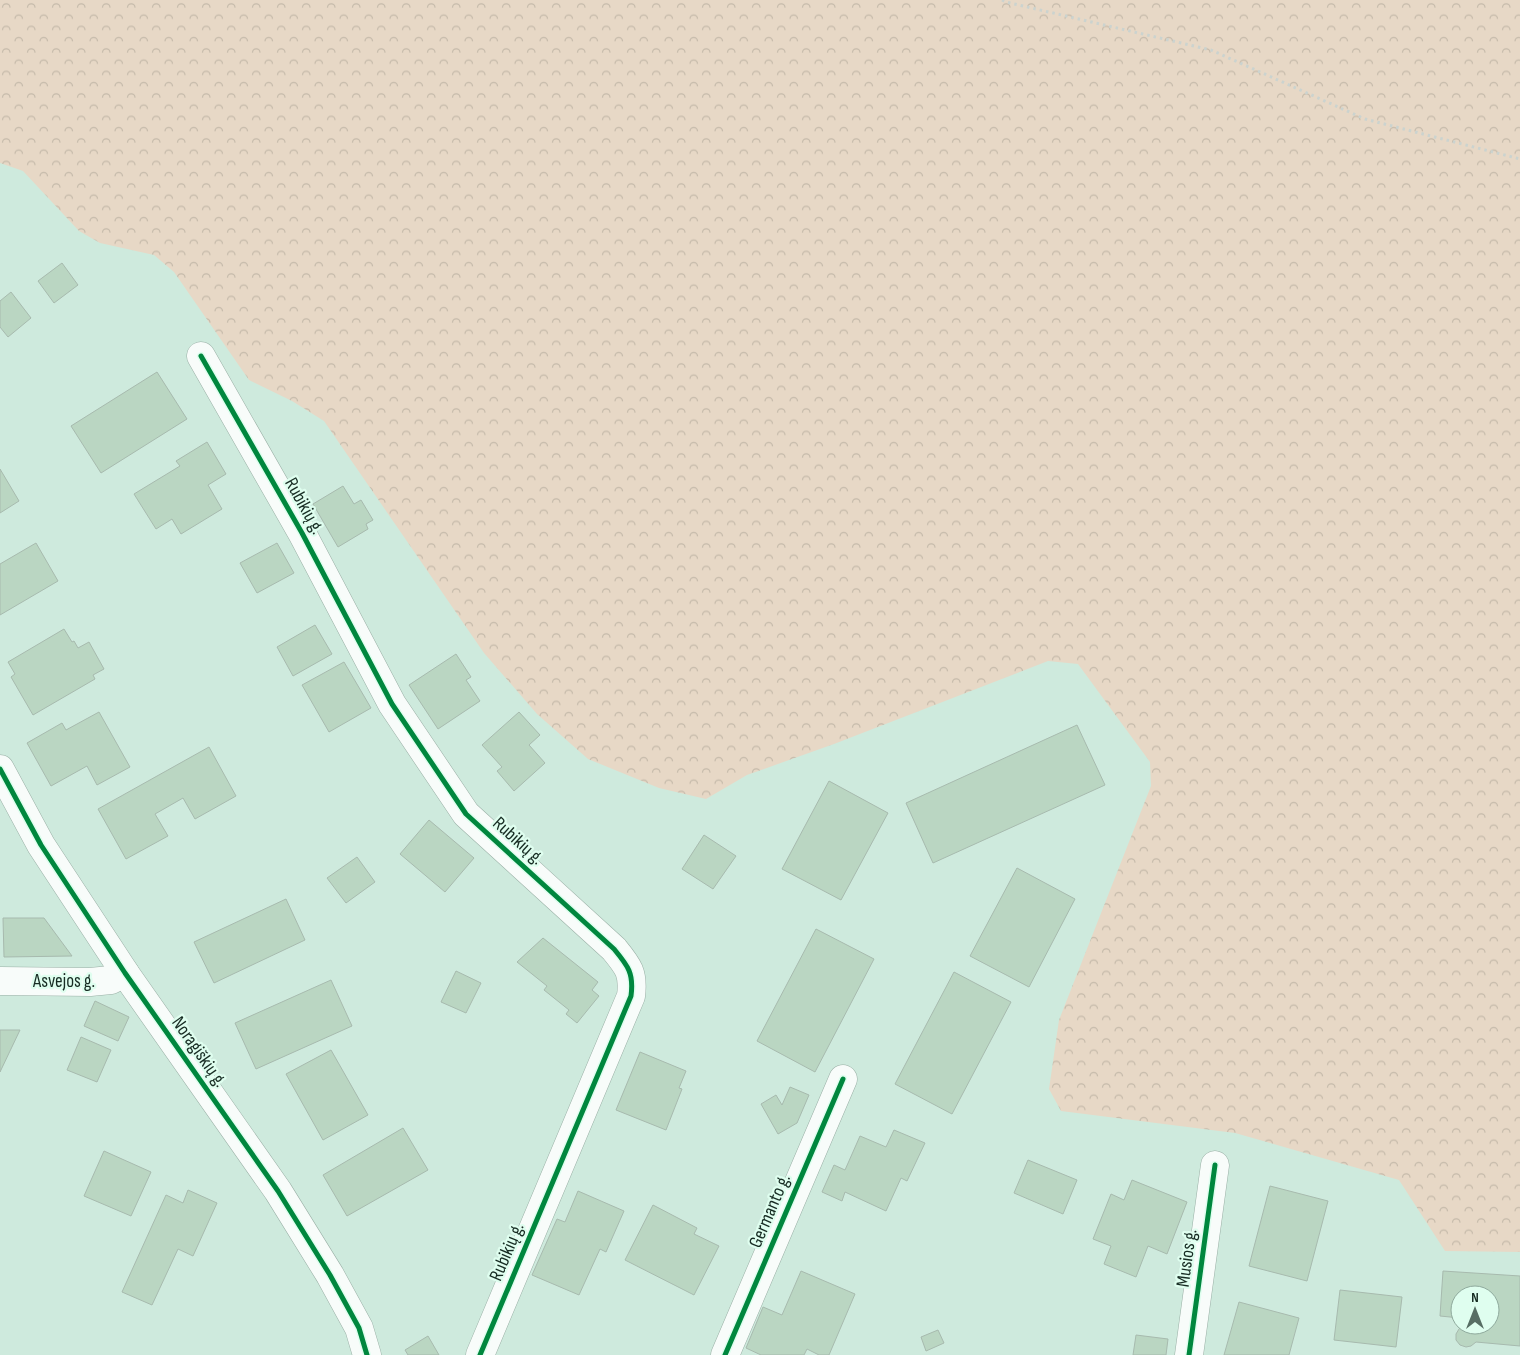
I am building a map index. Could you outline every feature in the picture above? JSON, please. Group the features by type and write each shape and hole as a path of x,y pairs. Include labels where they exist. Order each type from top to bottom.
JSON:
{"street":[{"name":"Rubikių g.","path":"200,356 302,533 392,704 466,814 614,949 631,972 631,996 480,1355"},
{"name":"Noragiškių g.","path":"0,770 41,845 125,973 278,1191 330,1275 359,1328 367,1355"},
{"name":"Asvejos g.","path":"0,981 90,982 111,980 125,973"},
{"name":"Germanto g.","path":"725,1355 843,1079"},
{"name":"Musios g.","path":"1189,1355 1216,1165"}],"path":[{"path":"1002,0 1211,50 1364,119 1520,159"}],"green space":[{"path":"0,0 1520,0 1520,1252 1445,1251 1399,1180 1235,1133 1061,1111 1049,1089 1059,1020 1151,786 1150,762 1078,664 1048,661 834,744 747,775 706,799 659,788 588,759 537,714 484,653 324,421 292,401 249,380 174,272 154,255 100,243 79,231 23,171 0,163"}],"building":[{"path":"62,263 78,285 54,303 38,281"},
{"path":"11,292 31,318 8,337 0,327 0,301"},
{"path":"157,372 187,419 101,473 71,426"},
{"path":"207,442 226,474 208,485 222,509 181,534 172,519 156,529 134,494 180,466 176,461"},
{"path":"0,469 19,501 0,513"},
{"path":"343,486 354,504 361,500 373,520 366,524 368,529 338,547 313,504"},
{"path":"36,543 58,581 0,615 0,564"},
{"path":"277,543 294,573 257,593 240,563"},
{"path":"315,625 332,654 293,676 277,647"},
{"path":"64,629 78,648 89,642 104,669 93,675 95,679 33,715 11,677 15,674 8,662"},
{"path":"456,654 471,677 466,680 480,701 438,729 409,685"},
{"path":"344,662 371,708 329,732 302,685"},
{"path":"99,712 130,767 97,785 87,766 51,786 27,743 62,723 66,730"},
{"path":"519,712 540,735 529,745 545,763 514,791 497,771 502,767 482,745"},
{"path":"1077,725 1105,785 933,863 906,803"},
{"path":"209,747 236,796 195,819 183,798 155,814 168,836 126,859 98,809"},
{"path":"829,781 888,813 841,900 782,869"},
{"path":"429,820 474,858 445,892 400,854"},
{"path":"704,835 736,856 713,889 682,869"},
{"path":"357,857 375,882 346,903 327,878"},
{"path":"1017,868 1075,899 1029,987 970,956"},
{"path":"286,899 305,940 214,983 194,942"},
{"path":"3,918 44,918 72,956 4,957"},
{"path":"816,929 874,959 815,1072 757,1041"},
{"path":"543,938 598,982 592,990 599,996 577,1023 566,1014 569,1010 544,990 547,986 517,962"},
{"path":"456,971 481,983 466,1013 441,1002"},
{"path":"954,972 1011,1002 952,1114 895,1084"},
{"path":"331,980 352,1026 256,1069 235,1023"},
{"path":"95,1001 129,1017 118,1041 84,1026"},
{"path":"0,1030 20,1030 0,1072"},
{"path":"81,1037 111,1050 97,1082 67,1070"},
{"path":"331,1050 368,1115 323,1140 286,1074"},
{"path":"640,1052 686,1071 679,1088 682,1089 666,1130 616,1110"},
{"path":"790,1087 809,1095 797,1123 778,1134 761,1104 776,1095 782,1105"},
{"path":"403,1128 428,1170 347,1216 323,1175"},
{"path":"894,1130 925,1143 907,1181 901,1178 886,1211 845,1192 842,1201 822,1192 834,1165 845,1170 860,1136 886,1147"},
{"path":"104,1151 151,1172 131,1216 84,1196"},
{"path":"1028,1160 1077,1180 1063,1214 1014,1193"},
{"path":"1132,1180 1187,1202 1167,1254 1148,1246 1136,1277 1104,1264 1111,1246 1093,1239 1111,1194 1124,1200"},
{"path":"1270,1186 1328,1201 1307,1281 1249,1266"},
{"path":"188,1190 217,1203 193,1256 178,1249 152,1305 122,1292 166,1195 183,1203"},
{"path":"578,1191 624,1211 606,1252 600,1249 579,1295 532,1275 557,1219 565,1222"},
{"path":"653,1205 697,1228 694,1234 719,1246 694,1295 625,1260"},
{"path":"801,1271 855,1294 829,1355 819,1355 807,1349 804,1355 761,1355 746,1348 763,1307 782,1315"},
{"path":"1443,1271 1520,1276 1520,1346 1476,1342 1466,1347 1460,1345 1456,1340 1456,1335 1500,1335 1500,1285 1450,1285 1450,1317 1440,1316"},
{"path":"1340,1290 1402,1297 1396,1347 1334,1340"},
{"path":"1239,1302 1299,1318 1289,1355 1224,1355"},
{"path":"938,1330 944,1343 926,1351 921,1337"},
{"path":"1136,1335 1168,1339 1166,1355 1133,1355"},
{"path":"428,1336 439,1355 408,1355 405,1350"}],"cycle path":[{"path":"201,356 302,533 392,704 466,814 614,949 626,965 631,976 631,996 480,1355"},
{"path":"0,769 41,845 125,973 278,1191 330,1275 359,1328 367,1355"},
{"path":"725,1355 843,1079"},
{"path":"1189,1355 1215,1165"}]}
